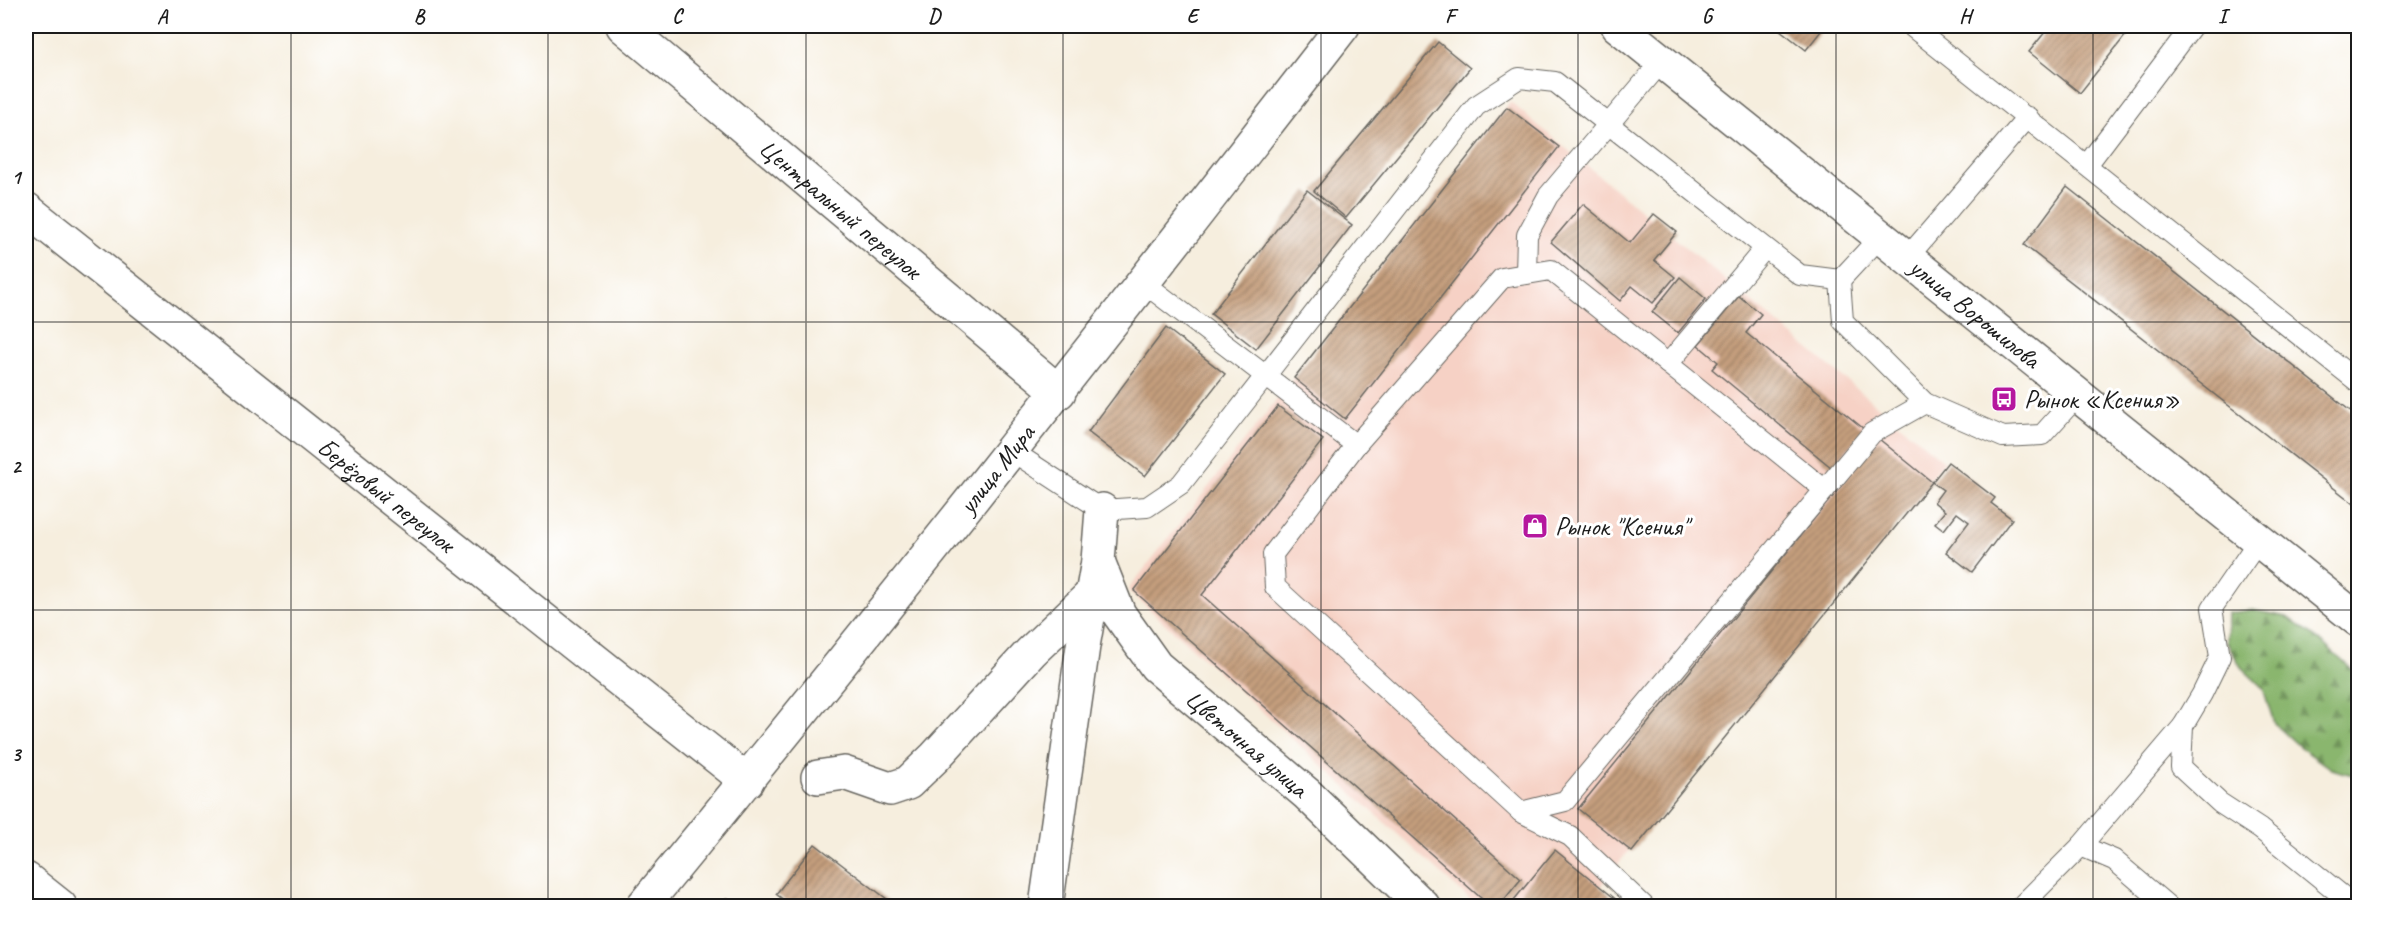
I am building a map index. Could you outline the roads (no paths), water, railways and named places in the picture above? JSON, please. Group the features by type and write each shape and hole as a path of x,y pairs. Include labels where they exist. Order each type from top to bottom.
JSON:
{"street":[{"name":"Центральный переулок","path":"623,26 1059,392"},
{"name":"улица Мира","path":"643,906 747,781 1059,392 1343,26"},
{"name":"улица Ворошилова","path":"1618,26 2358,620"},
{"name":"Берёзовый переулок","path":"26,209 747,781"},
{"path":"1050,896 1083,646 1098,561 1102,510"},
{"name":"Цветочная улица","path":"1098,561 1119,614 1156,666 1307,794 1423,906"},
{"path":"819,777 844,773 890,789 908,783 935,757 1031,652 1092,594"},
{"path":"26,879 60,906"}],"lane":[{"path":"1911,26 2358,382"},
{"path":"2087,165 2192,26"},
{"path":"1526,274 1527,234 1548,196 1662,61"},
{"path":"1012,451 1102,510 1148,507 1181,484 1476,106 1519,78 1555,82 1800,275 1840,280"},
{"path":"1907,258 2028,117"},
{"path":"1880,237 1840,280 1843,321 1925,403 2003,437 2042,435 2078,395"},
{"path":"1668,364 1765,248"},
{"path":"1644,906 1570,836 1521,812 1275,587 1273,554 1356,445 1502,278 1551,270 1825,490"},
{"path":"1144,283 1356,445"},
{"path":"1521,812 1565,801 1872,433 1925,403"},
{"path":"2021,906 2081,846 2183,726 2220,657 2212,608 2259,540"},
{"path":"2183,726 2181,767 2220,803 2260,830 2355,906"},
{"path":"2081,846 2114,860 2168,906"}],"place":[{"name":"Рынок «Ксения»","path":"2004,399"},
{"name":"Рынок \"Ксения\"","path":"1535,526"}]}
